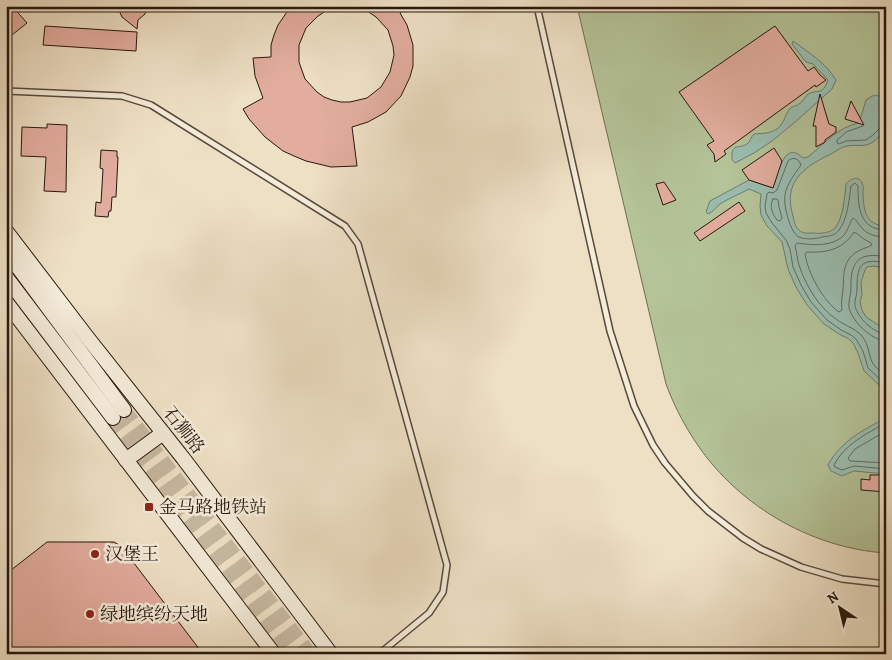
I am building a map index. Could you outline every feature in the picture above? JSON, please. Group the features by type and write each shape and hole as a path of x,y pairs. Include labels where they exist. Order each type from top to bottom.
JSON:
{"street":[{"name":"石狮路","path":"6,231 331,654"},
{"path":"6,251 119,414 6,277"},
{"path":"6,302 274,654"},
{"path":"126,460 162,433"}],"lane":[{"path":"537,6 610,331 634,406 653,445 678,480 703,506 725,525 761,549 794,564 842,579 886,584"},
{"path":"6,91 122,96 150,105 345,226 358,244 447,565 443,592 429,613 379,654"}],"shaded area":[{"path":"577,6 886,6 886,553 857,549 829,542 802,532 776,518 752,502 730,483 710,461 685,425 666,384"}],"water":[{"path":"793,41 816,58 832,74 836,80 832,89 772,141 735,163 732,160 733,149 747,144 754,134 769,133 777,129 792,107 800,103 807,95 824,89 826,85 828,80 813,64 806,62 792,44"},
{"path":"872,96 878,96 884,101 886,125 881,134 870,144 840,148 803,171 793,186 791,204 795,224 800,231 806,233 825,233 831,231 840,219 846,184 852,179 857,178 863,184 864,207 867,216 874,223 886,226 886,268 867,267 861,282 862,295 860,302 866,317 886,330 886,386 878,384 864,371 853,343 824,324 807,305 788,269 782,242 767,226 761,215 761,194 749,189 723,202 710,213 706,212 710,201 749,180 773,188 780,165 787,155 796,153 803,158 808,157 844,128 859,123 866,100"},
{"path":"886,418 886,474 854,471 842,476 831,471 828,465 839,449 861,432"}],"building":[{"path":"6,6 12,6 27,23 12,35 6,29"},
{"path":"117,6 148,6 145,14 138,20 137,29 122,17"},
{"path":"291,6 334,6 318,16 306,28 299,45 299,62 305,79 317,92 332,100 350,102 367,98 381,87 390,72 394,55 388,30 376,17 360,6 411,6 400,13 407,25 413,45 413,66 410,77 401,96 386,112 368,122 352,127 357,166 331,167 306,161 283,151 265,137 243,109 263,98 255,76 253,58 271,57 271,45 274,35 278,25"},
{"path":"45,26 137,32 136,51 43,45"},
{"path":"775,26 808,71 814,67 826,80 816,87 815,85 724,151 726,154 715,162 714,154 707,145 714,141 679,92"},
{"path":"820,94 829,124 836,127 836,132 816,147 816,126 813,126"},
{"path":"851,101 864,125 845,119"},
{"path":"47,124 67,125 66,192 44,191 46,157 21,156 22,127 47,128"},
{"path":"774,148 782,161 773,188 749,180 742,170"},
{"path":"101,150 117,151 118,157 116,197 112,197 111,211 109,211 108,217 95,216 96,202 101,203 103,169 100,168"},
{"path":"664,182 676,200 663,205 656,184"},
{"path":"739,202 745,211 700,241 694,233"},
{"path":"870,475 886,475 886,492 861,490 861,479 870,480"},
{"name":"绿地缤纷天地","path":"47,542 114,542 121,546 203,654 6,654 6,574"}],"tunnel":[{"path":"124,410 310,654"},
{"path":"113,418 293,654"}],"place":[{"name":"金马路地铁站","path":"149,507"},
{"name":"汉堡王","path":"95,554"},
{"name":"绿地缤纷天地","path":"90,614"}]}
